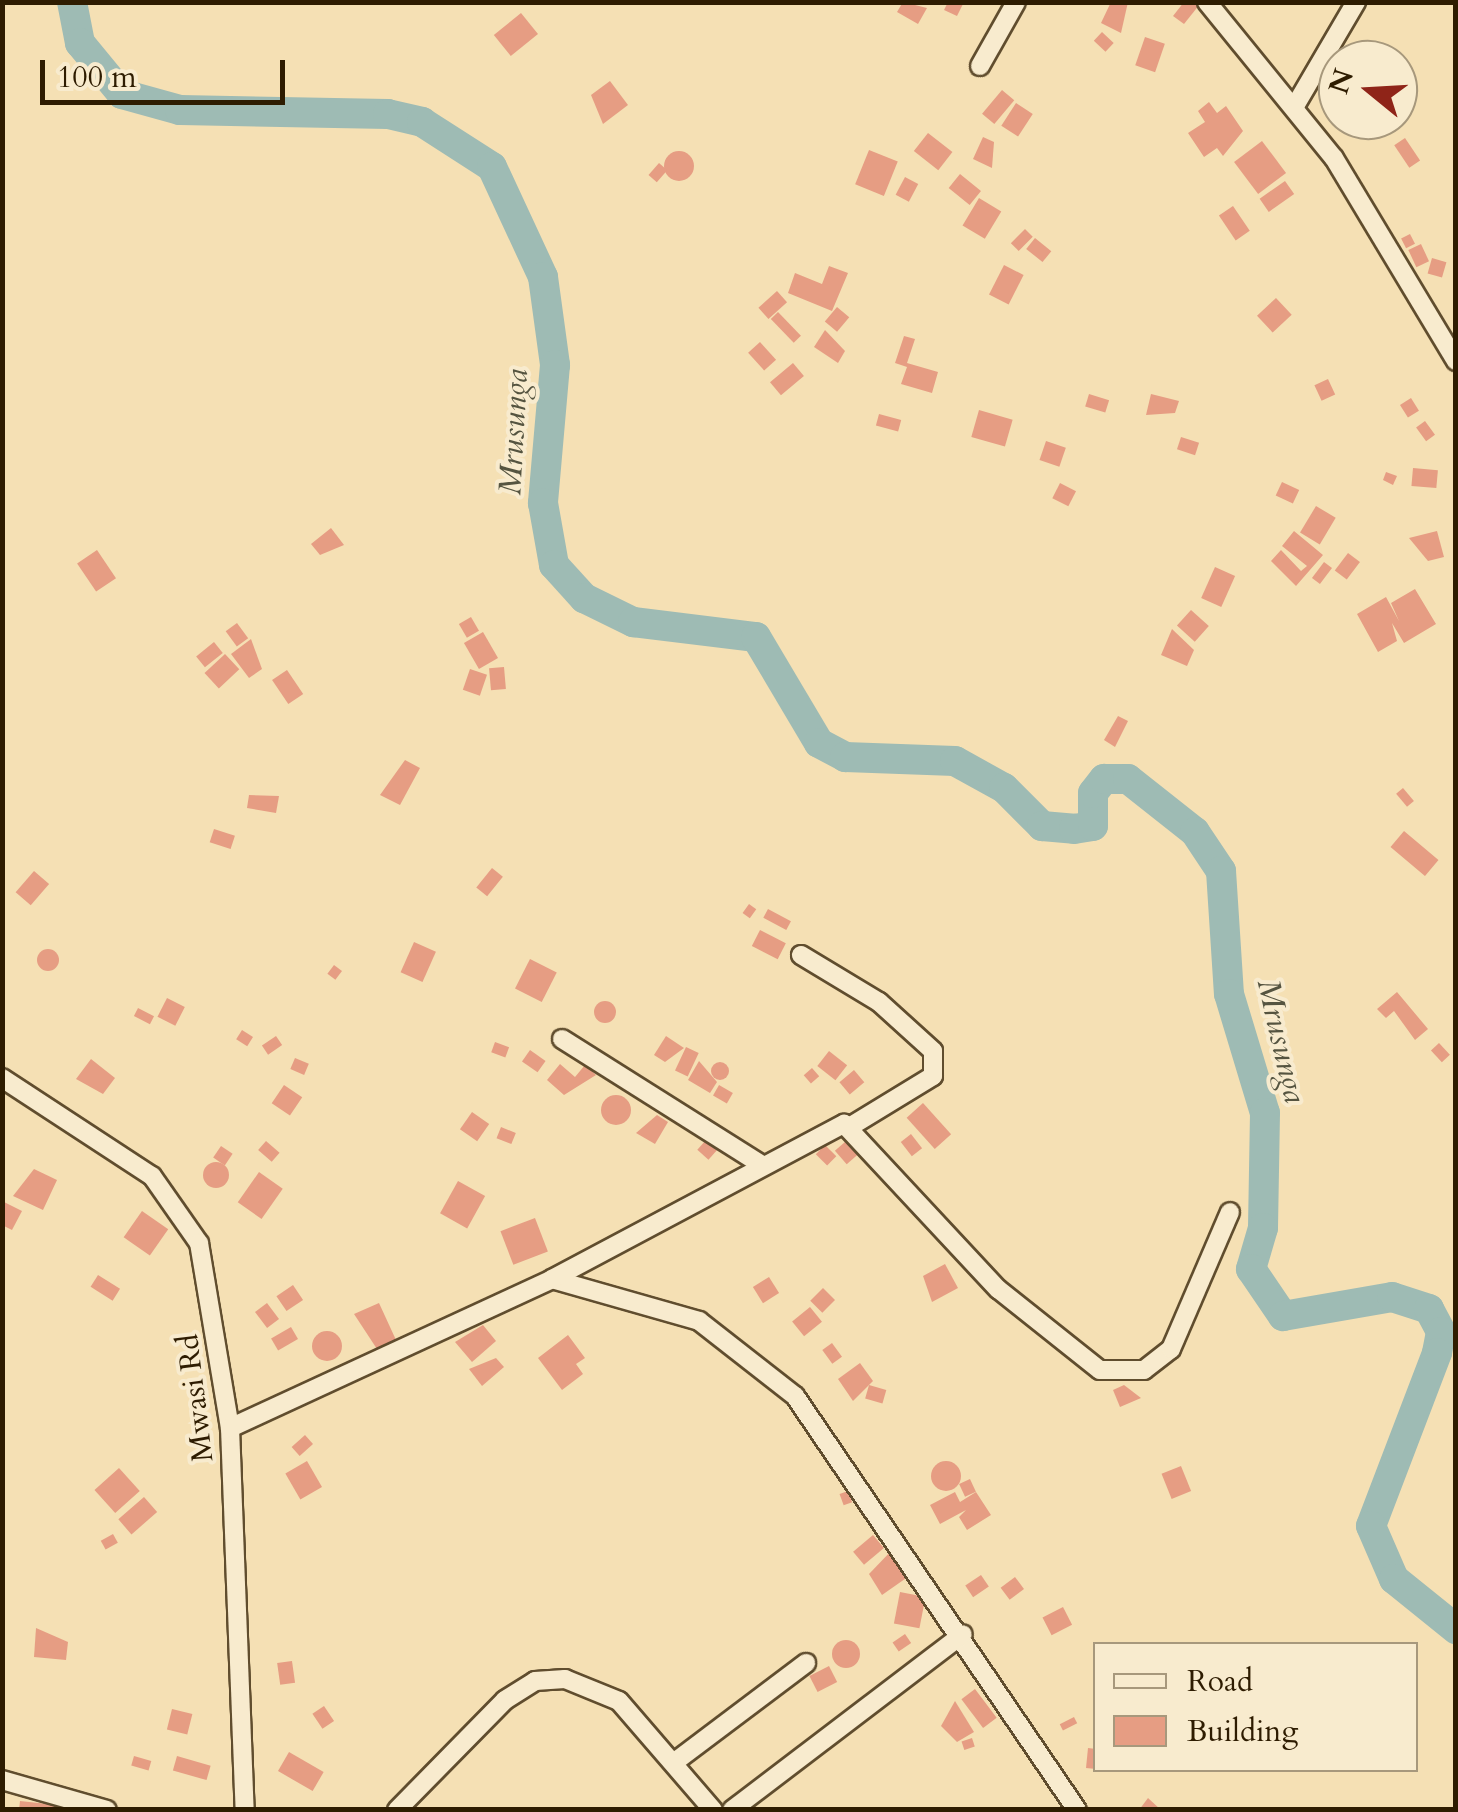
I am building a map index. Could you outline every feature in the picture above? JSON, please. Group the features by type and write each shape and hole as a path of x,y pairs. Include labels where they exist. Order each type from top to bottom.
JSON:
{"street":[{"path":"980,66 1016,2"},
{"path":"1207,2 1296,106 1456,360"},
{"path":"1296,106 1356,2"},
{"path":"230,1428 552,1279 762,1165 851,1126 932,1076 933,1052 879,1002 801,955"},
{"path":"562,1038 762,1165"},
{"name":"Mwasi Rd","path":"2,1078 152,1176 187,1217 230,1428 245,1810"},
{"path":"851,1126 998,1289 1100,1370 1144,1370 1171,1349 1230,1212"},
{"path":"552,1279 677,1312 752,1356 823,1428 1077,1810"},
{"path":"732,1810 963,1634"},
{"path":"676,1761 806,1663"},
{"path":"397,1810 535,1681 565,1679 619,1701 676,1761 713,1810"},
{"path":"2,1780 106,1810"}],"building":[{"path":"903,2 927,8 918,24 897,12"},
{"path":"948,2 964,2 957,16 944,10"},
{"path":"1111,2 1128,2 1121,33 1101,23"},
{"path":"1184,2 1200,4 1184,24 1173,16"},
{"path":"521,13 538,34 511,56 494,35"},
{"path":"1102,32 1114,43 1106,52 1094,41"},
{"path":"1145,37 1165,44 1155,72 1135,65"},
{"path":"610,81 628,105 603,124 591,95"},
{"path":"1002,90 1014,100 994,124 982,114"},
{"path":"1209,102 1217,113 1226,106 1243,131 1223,156 1217,148 1204,157 1188,133 1205,122 1198,111"},
{"path":"1016,103 1033,114 1018,137 1001,126"},
{"path":"928,133 952,152 938,170 914,151"},
{"path":"983,137 994,142 992,168 973,159"},
{"path":"1402,140 1406,140 1420,160 1409,168 1394,145"},
{"path":"1262,141 1286,173 1258,194 1234,162"},
{"path":"869,150 898,162 884,196 855,184"},
{"path":"679,151 693,160 694,166 685,180 679,181 665,172 664,166 673,152"},
{"path":"659,163 667,170 657,182 649,175"},
{"path":"960,174 981,191 970,205 949,188"},
{"path":"905,177 918,184 909,202 896,195"},
{"path":"1285,181 1294,194 1269,212 1260,199"},
{"path":"979,198 1001,211 985,239 963,225"},
{"path":"1233,206 1250,231 1236,240 1219,216"},
{"path":"1025,229 1033,237 1019,251 1011,243"},
{"path":"1410,234 1415,244 1406,248 1401,239"},
{"path":"1035,238 1051,251 1043,262 1026,249"},
{"path":"1421,244 1429,261 1416,267 1408,250"},
{"path":"1432,258 1446,262 1442,278 1428,273"},
{"path":"1004,265 1024,275 1009,304 989,294"},
{"path":"829,266 848,273 832,311 788,293 795,273 822,284"},
{"path":"777,291 787,302 768,319 758,308"},
{"path":"1276,298 1292,315 1273,333 1257,316"},
{"path":"837,307 849,317 837,332 825,322"},
{"path":"778,312 801,336 794,343 771,319"},
{"path":"825,330 845,351 838,363 814,347"},
{"path":"904,336 915,339 907,363 938,372 932,393 901,384 907,367 895,363"},
{"path":"760,342 776,360 764,371 748,353"},
{"path":"793,363 804,376 781,395 770,382"},
{"path":"1328,379 1335,394 1322,401 1314,385"},
{"path":"1089,394 1109,400 1105,413 1085,406"},
{"path":"1151,394 1179,401 1175,413 1146,415"},
{"path":"1411,398 1419,411 1408,418 1400,405"},
{"path":"979,410 1013,420 1005,447 971,437"},
{"path":"879,414 901,420 898,432 876,426"},
{"path":"1425,421 1435,435 1426,441 1416,427"},
{"path":"1181,437 1199,443 1195,455 1177,449"},
{"path":"1046,441 1066,448 1059,467 1039,460"},
{"path":"1413,468 1438,470 1436,488 1411,486"},
{"path":"1386,472 1397,476 1393,485 1383,480"},
{"path":"1282,482 1299,490 1293,504 1276,496"},
{"path":"1060,483 1076,491 1068,506 1052,498"},
{"path":"1316,506 1336,518 1320,544 1300,533"},
{"path":"331,528 344,545 320,555 311,544"},
{"path":"1294,531 1323,555 1296,586 1271,561 1281,550 1301,571 1307,566 1282,546"},
{"path":"1437,531 1444,557 1428,561 1409,538"},
{"path":"97,550 116,578 96,592 77,563"},
{"path":"1348,553 1360,562 1347,580 1335,571"},
{"path":"1324,562 1332,568 1320,584 1312,578"},
{"path":"1215,567 1235,576 1221,607 1201,598"},
{"path":"1415,589 1436,624 1404,643 1392,623 1397,641 1378,652 1357,614 1386,597 1399,621 1391,603"},
{"path":"1191,610 1209,626 1195,642 1177,626"},
{"path":"471,617 479,631 467,638 459,624"},
{"path":"237,623 248,638 237,647 226,631"},
{"path":"1172,629 1194,650 1187,666 1161,655"},
{"path":"483,632 498,658 479,669 464,643"},
{"path":"251,639 262,669 249,678 231,654"},
{"path":"214,642 223,653 205,667 196,656"},
{"path":"225,654 239,669 219,688 205,673"},
{"path":"504,667 506,689 491,690 489,668"},
{"path":"470,669 487,675 480,696 463,690"},
{"path":"287,670 303,694 288,704 272,680"},
{"path":"1118,716 1128,721 1115,747 1104,740"},
{"path":"405,760 420,768 400,805 380,795"},
{"path":"1403,788 1414,801 1407,807 1396,794"},
{"path":"249,795 279,796 276,813 247,808"},
{"path":"214,829 235,836 231,849 210,842"},
{"path":"1404,831 1438,860 1425,876 1391,847"},
{"path":"492,868 503,877 487,896 476,887"},
{"path":"34,871 49,884 31,905 16,892"},
{"path":"749,904 756,909 750,918 743,913"},
{"path":"768,909 791,921 786,930 763,918"},
{"path":"760,930 786,943 778,959 752,946"},
{"path":"414,942 436,952 423,982 401,972"},
{"path":"48,949 56,952 56,968 48,971 40,968 37,960 40,952"},
{"path":"530,959 557,973 542,1002 515,988"},
{"path":"334,965 342,971 335,980 327,974"},
{"path":"1397,992 1428,1029 1415,1040 1394,1011 1386,1018 1377,1009"},
{"path":"167,998 185,1007 175,1026 157,1017"},
{"path":"605,1001 613,1004 613,1020 605,1023 597,1020 594,1012 597,1004"},
{"path":"138,1008 154,1016 150,1024 134,1016"},
{"path":"242,1030 253,1037 247,1046 236,1039"},
{"path":"276,1036 282,1045 268,1055 262,1046"},
{"path":"666,1036 684,1048 665,1062 654,1055"},
{"path":"495,1042 509,1047 505,1057 491,1052"},
{"path":"1439,1043 1450,1055 1442,1062 1431,1051"},
{"path":"686,1047 699,1053 688,1076 675,1071"},
{"path":"530,1050 546,1061 538,1072 522,1061"},
{"path":"829,1051 847,1065 835,1080 817,1066"},
{"path":"295,1058 309,1064 304,1075 290,1069"},
{"path":"91,1059 115,1078 103,1094 76,1079"},
{"path":"699,1061 717,1082 710,1093 688,1080"},
{"path":"720,1062 727,1064 727,1078 720,1080 713,1078 711,1071 713,1064"},
{"path":"560,1064 575,1077 585,1065 596,1075 564,1095 547,1080"},
{"path":"812,1068 819,1076 811,1084 804,1075"},
{"path":"854,1070 864,1082 850,1094 839,1082"},
{"path":"284,1085 302,1097 290,1116 272,1103"},
{"path":"719,1085 733,1093 727,1103 713,1095"},
{"path":"616,1095 630,1104 631,1110 622,1124 616,1125 602,1116 601,1110 610,1096"},
{"path":"923,1103 951,1134 935,1149 907,1118"},
{"path":"472,1112 489,1124 477,1141 460,1129"},
{"path":"657,1115 668,1122 655,1144 636,1133"},
{"path":"501,1127 516,1133 511,1144 497,1138"},
{"path":"911,1134 922,1148 912,1156 901,1142"},
{"path":"853,1135 865,1149 847,1164 835,1151"},
{"path":"706,1140 717,1150 708,1160 697,1150"},
{"path":"266,1141 280,1153 272,1162 258,1150"},
{"path":"825,1145 836,1156 827,1166 816,1154"},
{"path":"221,1146 233,1154 225,1165 213,1158"},
{"path":"216,1162 225,1166 229,1175 225,1184 216,1188 207,1184 203,1175 207,1166"},
{"path":"34,1169 57,1180 43,1210 13,1196"},
{"path":"259,1172 283,1189 262,1219 238,1202"},
{"path":"458,1181 485,1196 467,1228 440,1213"},
{"path":"2,1201 22,1211 12,1230 2,1225"},
{"path":"142,1211 168,1229 150,1256 124,1237"},
{"path":"535,1218 548,1252 513,1265 500,1231"},
{"path":"945,1264 958,1288 932,1302 923,1276"},
{"path":"98,1275 120,1289 113,1301 91,1287"},
{"path":"769,1277 779,1293 763,1303 753,1287"},
{"path":"293,1285 303,1300 286,1311 276,1296"},
{"path":"823,1288 835,1300 822,1313 810,1301"},
{"path":"267,1303 279,1319 267,1328 255,1312"},
{"path":"379,1303 396,1340 377,1349 354,1314"},
{"path":"810,1307 822,1322 804,1336 792,1321"},
{"path":"483,1325 496,1341 472,1362 455,1342"},
{"path":"291,1327 298,1339 278,1351 271,1338"},
{"path":"327,1331 341,1340 342,1346 333,1360 327,1361 313,1352 312,1346 321,1332"},
{"path":"568,1335 585,1358 576,1364 583,1374 562,1390 538,1358"},
{"path":"832,1343 842,1357 832,1364 822,1350"},
{"path":"496,1358 504,1367 482,1386 469,1369"},
{"path":"860,1363 873,1381 853,1401 838,1379"},
{"path":"869,1385 886,1390 882,1403 865,1398"},
{"path":"1124,1385 1141,1398 1120,1407 1113,1390"},
{"path":"305,1435 313,1444 300,1456 292,1447"},
{"path":"307,1461 322,1487 300,1499 285,1474"},
{"path":"946,1461 957,1465 961,1476 957,1487 946,1491 935,1487 931,1476 935,1465"},
{"path":"1181,1466 1191,1491 1172,1499 1162,1474"},
{"path":"119,1468 140,1491 115,1513 94,1490"},
{"path":"970,1479 976,1492 965,1497 959,1484"},
{"path":"848,1491 852,1502 844,1505 840,1494"},
{"path":"955,1492 960,1502 976,1492 991,1515 967,1530 959,1517 966,1510 940,1524 930,1505"},
{"path":"144,1497 157,1512 131,1534 118,1519"},
{"path":"113,1534 118,1543 106,1550 101,1541"},
{"path":"873,1535 884,1548 864,1565 853,1552"},
{"path":"894,1548 912,1574 882,1595 869,1574"},
{"path":"981,1575 989,1587 973,1597 965,1586"},
{"path":"1015,1577 1024,1589 1010,1600 1001,1588"},
{"path":"900,1592 926,1597 919,1628 894,1623"},
{"path":"1063,1607 1072,1625 1052,1635 1043,1617"},
{"path":"36,1628 68,1642 66,1660 34,1657"},
{"path":"905,1634 911,1643 899,1652 893,1642"},
{"path":"846,1640 856,1644 860,1654 856,1664 846,1668 836,1664 832,1654 836,1644"},
{"path":"292,1661 295,1683 280,1685 277,1663"},
{"path":"829,1666 837,1682 818,1692 809,1676"},
{"path":"975,1689 997,1718 983,1728 961,1699"},
{"path":"955,1701 974,1732 957,1742 941,1726"},
{"path":"324,1706 334,1721 322,1729 312,1714"},
{"path":"172,1709 192,1714 187,1734 167,1729"},
{"path":"1074,1717 1077,1723 1063,1731 1060,1724"},
{"path":"972,1738 975,1747 964,1750 962,1741"},
{"path":"1088,1748 1093,1749 1093,1769 1086,1768"},
{"path":"289,1752 324,1772 313,1791 278,1771"},
{"path":"134,1756 151,1761 149,1771 131,1766"},
{"path":"177,1756 211,1766 207,1780 173,1770"},
{"path":"1148,1798 1161,1810 1139,1810"},
{"path":"20,1801 57,1805 56,1810 19,1810"}],"waterway":[{"name":"Mrusunga","path":"72,2 80,43 122,94 180,110 388,114 422,122 492,167 543,277 555,365 543,503 554,565 584,598 633,622 756,637 819,743 845,757 955,761 1004,788 1042,826 1074,829 1093,826 1093,793 1104,779 1128,779 1195,832 1221,871 1229,994 1265,1113 1263,1228 1251,1269 1283,1316 1392,1297 1429,1309 1441,1332 1437,1353 1371,1526 1394,1579 1456,1629"}]}
